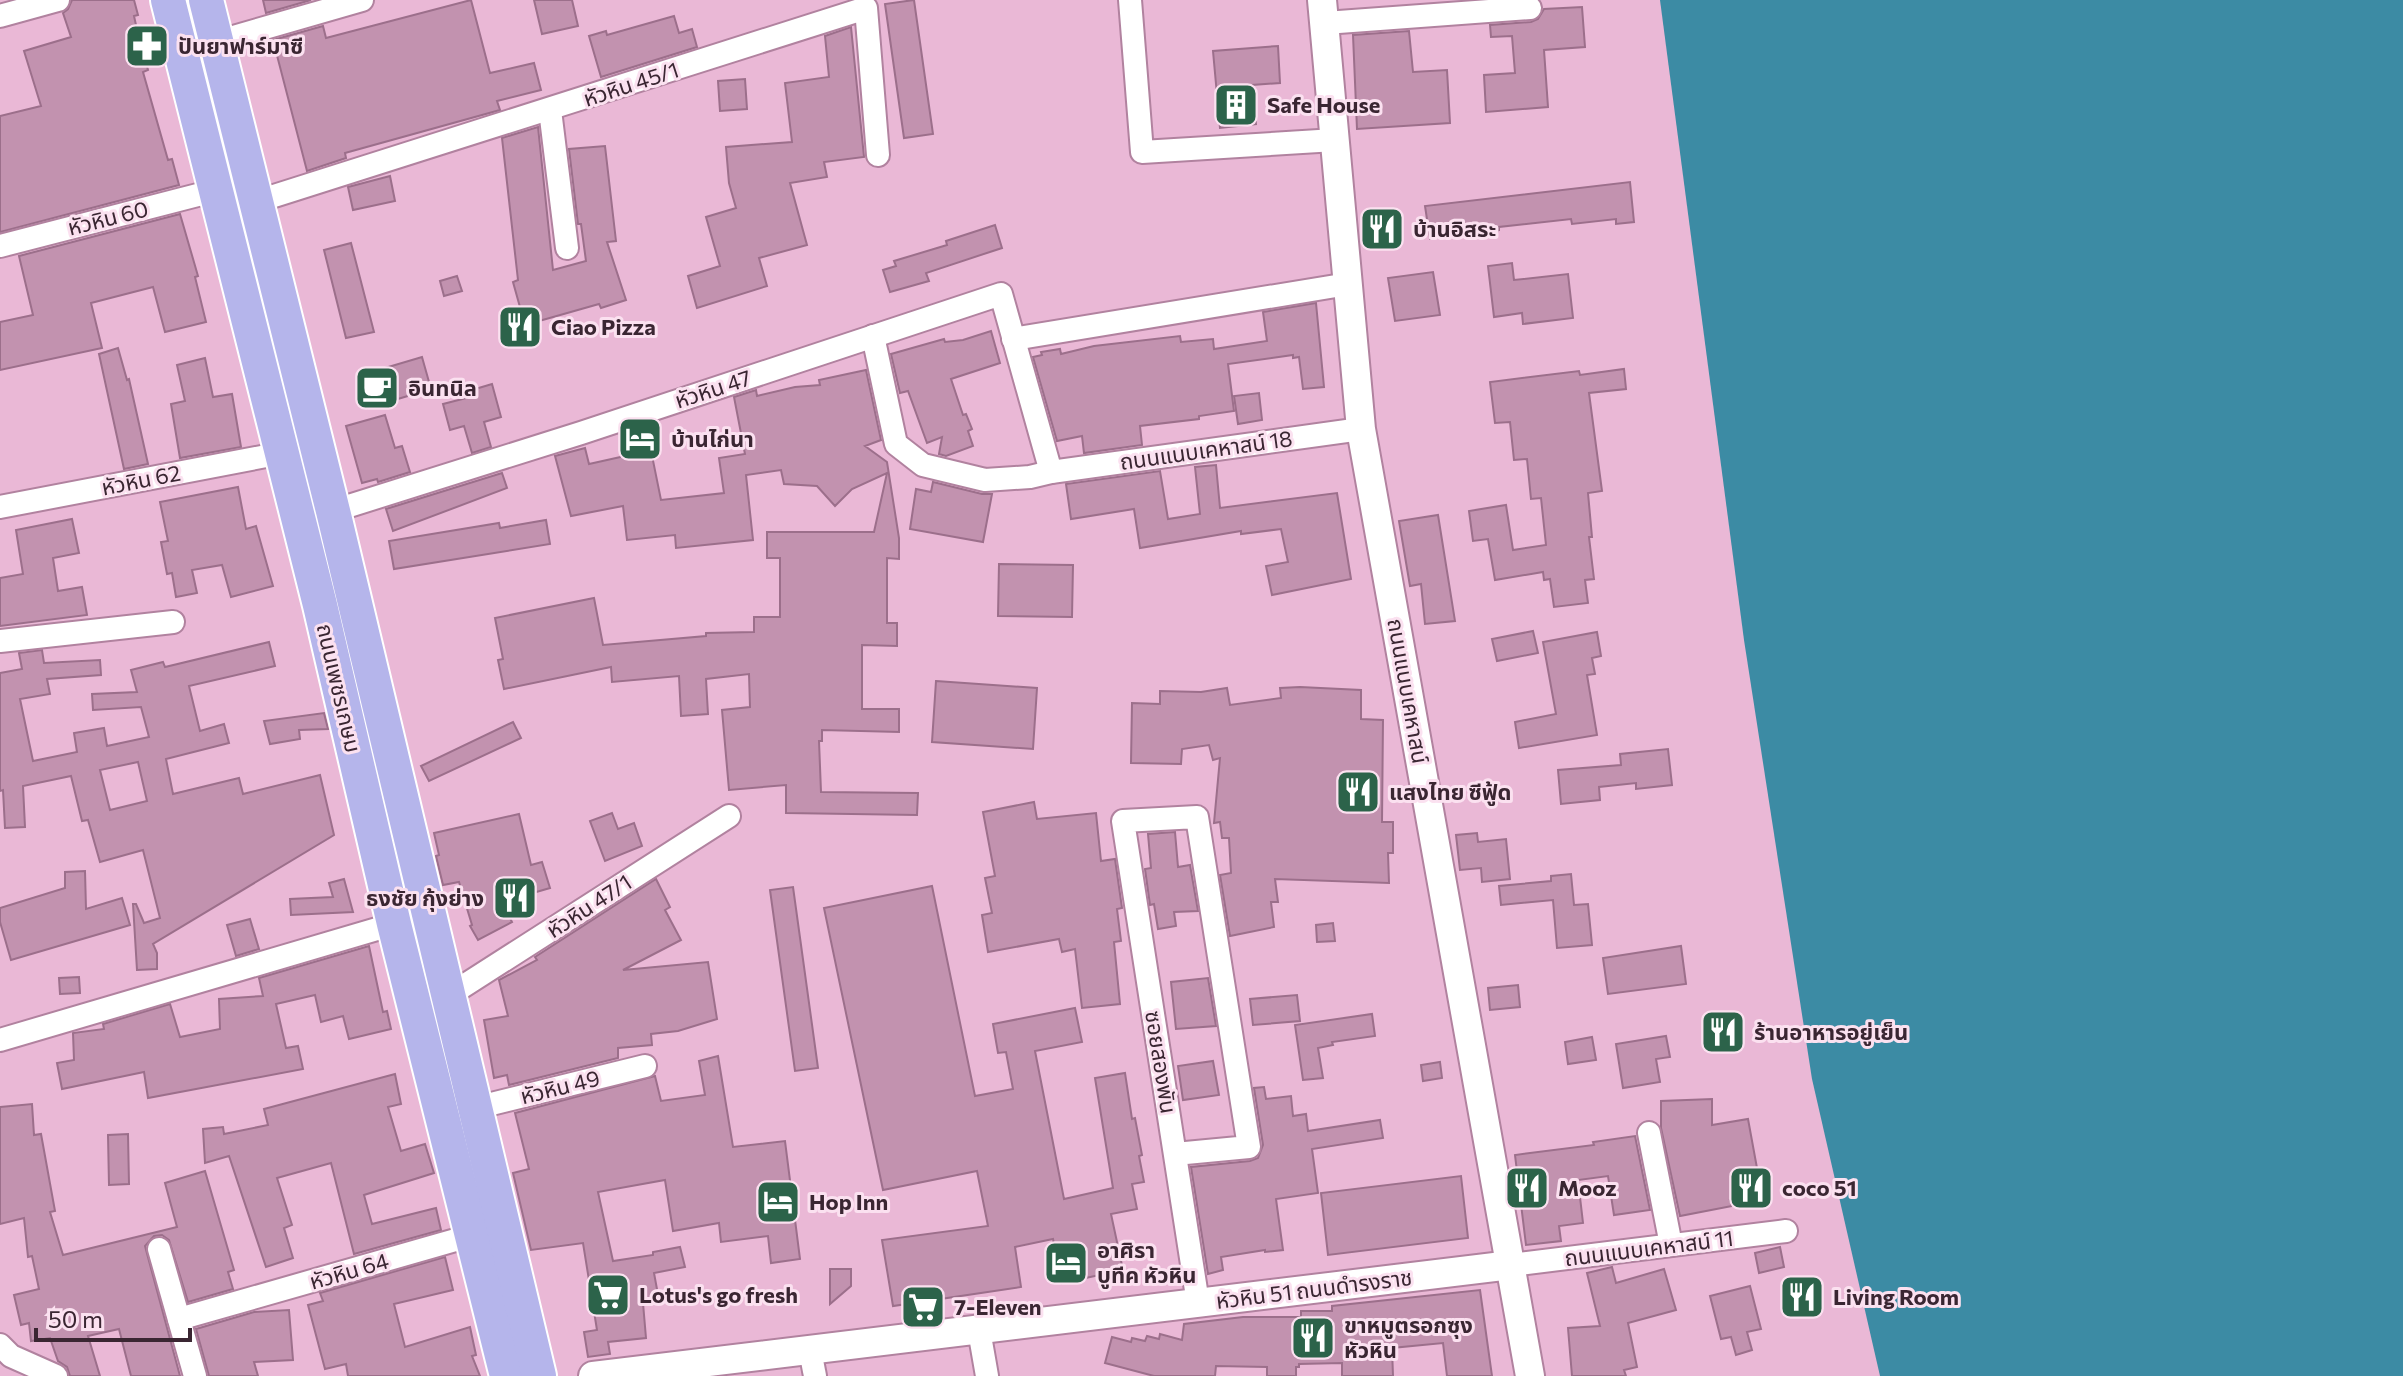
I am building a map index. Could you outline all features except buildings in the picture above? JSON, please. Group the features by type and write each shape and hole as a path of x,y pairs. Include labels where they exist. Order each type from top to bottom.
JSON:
{"main road":[{"name":"ถนนเพชรเกษม","path":"168,0 507,1376"},
{"name":"ถนนเพชรเกษม","path":"206,0 333,511 539,1376"}],"street":[{"path":"0,16 58,0"},
{"path":"216,42 362,0"},
{"path":"1130,0 1142,152 1335,140"},
{"name":"หัวหิน 45/1","path":"255,202 866,8 878,155"},
{"path":"1324,11 1530,8"},
{"name":"ถนนแนบเคหาสน์","path":"1324,11 1361,429 1530,1376"},
{"path":"550,110 567,248"},
{"name":"หัวหิน 60","path":"0,246 217,190"},
{"path":"1051,472 1013,339 1348,284"},
{"name":"หัวหิน 47","path":"333,511 1001,294 1013,339"},
{"name":"ถนนแนบเคหาสน์ 18","path":"873,336 896,444 923,465 985,480 1030,477 1361,429"},
{"name":"หัวหิน 62","path":"0,507 282,453"},
{"path":"0,641 173,622"},
{"name":"หัวหิน 47/1","path":"448,996 729,816"},
{"name":"ซอยสองพัน","path":"1175,1154 1249,1147 1197,817 1123,821 1198,1303"},
{"path":"0,1040 394,924"},
{"name":"หัวหิน 49","path":"475,1108 645,1066"},
{"path":"1649,1133 1671,1245"},
{"name":"ถนนแนบเคหาสน์ 11","path":"1511,1265 1786,1231"},
{"name":"หัวหิน 64","path":"179,1319 473,1235"},
{"path":"159,1249 195,1376"},
{"name":"หัวหิน 51 ถนนดำรงราช","path":"593,1376 813,1363 979,1330 1511,1265"},
{"path":"979,1330 987,1376"},
{"path":"0,1345 11,1356 56,1376"}],"water":[{"path":"1660,0 2403,0 2403,1376 1880,1376 1812,1079 1744,640"}],"place":[{"name":"ปันยาฟาร์มาซี","path":"147,46"},
{"name":"Safe House","path":"1236,105"},
{"name":"บ้านอิสระ","path":"1382,229"},
{"name":"Ciao Pizza","path":"520,327"},
{"name":"อินทนิล","path":"377,388"},
{"name":"บ้านไก่นา","path":"640,439"},
{"name":"แสงไทย ซีฟู้ด","path":"1358,792"},
{"name":"ธงชัย กุ้งย่าง","path":"515,898"},
{"name":"ร้านอาหารอยู่เย็น","path":"1723,1032"},
{"name":"Mooz","path":"1527,1188"},
{"name":"coco 51","path":"1751,1188"},
{"name":"Hop Inn","path":"778,1202"},
{"name":"อาศิรา บูทีค หัวหิน","path":"1066,1263"},
{"name":"Lotus's go fresh","path":"608,1295"},
{"name":"Living Room","path":"1802,1297"},
{"name":"7-Eleven","path":"923,1307"},
{"name":"ขาหมูตรอกซุง หัวหิน","path":"1313,1338"}]}
